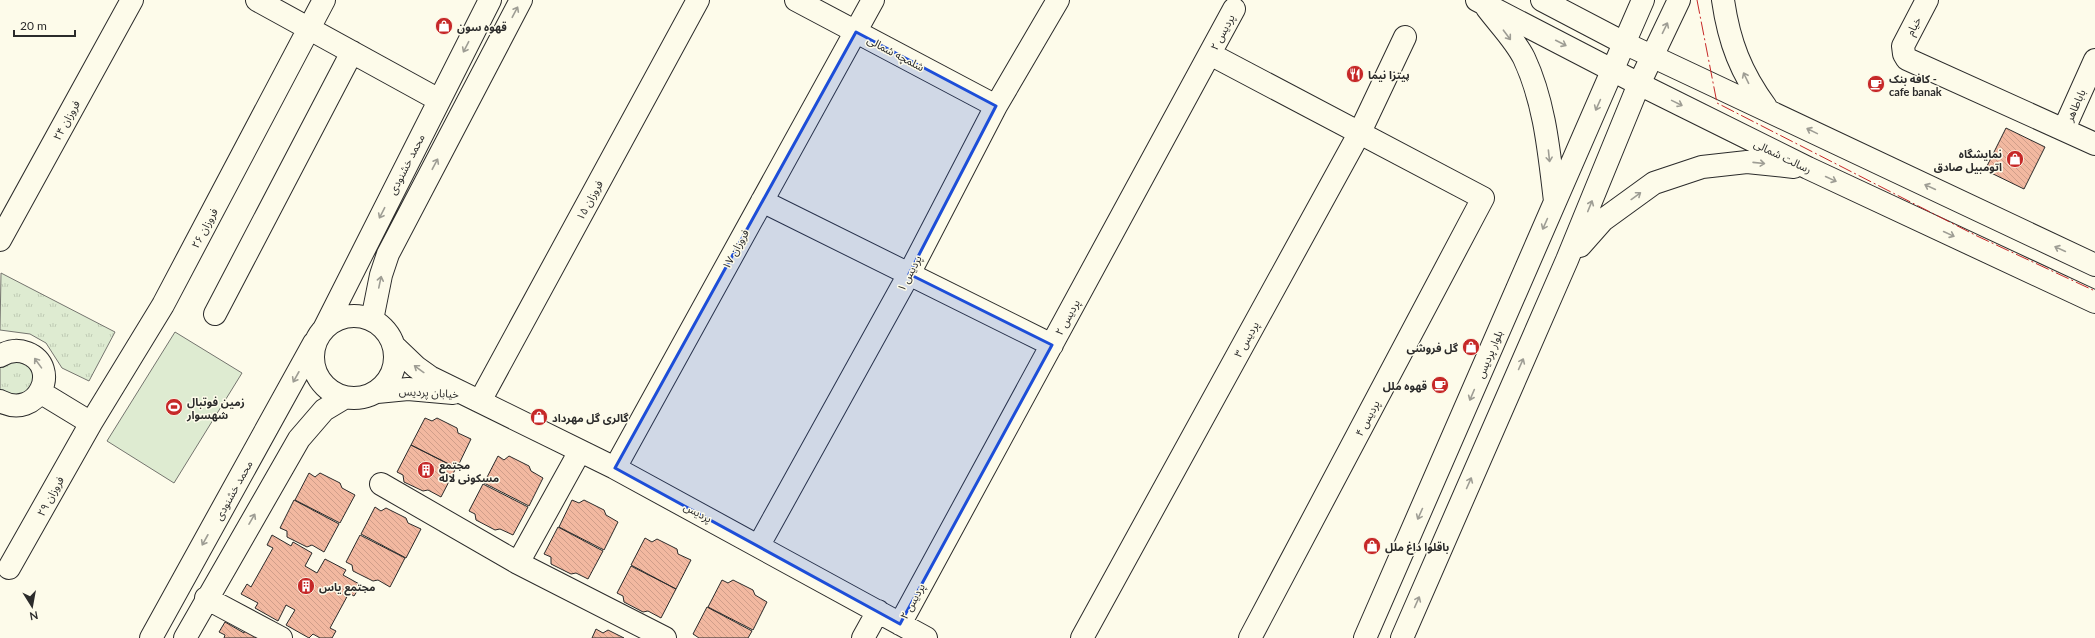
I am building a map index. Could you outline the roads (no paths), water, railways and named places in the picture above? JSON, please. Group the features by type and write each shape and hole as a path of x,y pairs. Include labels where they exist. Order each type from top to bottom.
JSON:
{"street":[{"name":"فروزان ۲۴","path":"0,240 132,0"},
{"path":"257,0 439,100"},
{"name":"فروزان ۲۶","path":"91,423 162,305 324,0"},
{"name":"محمد خشنودی","path":"151,638 319,336 490,0"},
{"path":"372,320 388,254 522,0"},
{"name":"فروزان ۱۵","path":"473,398 698,0"},
{"name":"شلمچه شمالی","path":"796,0 996,106"},
{"name":"فروزان ۱۷","path":"615,468 873,0"},
{"name":"پردیس ۱","path":"759,545 909,274 996,106 1058,0"},
{"name":"بلوار پردیس","path":"1365,638 1643,0"},
{"path":"1402,638 1567,260 1639,84 1679,0"},
{"path":"1723,0 1737,60 1750,86 1768,110"},
{"name":"خیام","path":"1927,0 1903,46 1904,54 1907,59 2064,129"},
{"path":"1533,28 1545,1 1624,42 2095,265"},
{"path":"1480,2 1523,56 1539,98 1548,145 1555,202"},
{"name":"رسالت شمالی","path":"1480,2 1614,69 1639,84 1808,168 2095,302"},
{"name":"پردیس ۲","path":"900,624 1234,10"},
{"name":"پردیس ۳","path":"1082,638 1360,132 1405,37"},
{"path":"215,314 352,52"},
{"path":"1210,54 1360,132"},
{"name":"باباطاهر","path":"2064,129 2095,60"},
{"path":"1701,115 1717,86"},
{"path":"2064,129 2095,144"},
{"name":"پردیس ۴","path":"1250,638 1483,198 1360,132"},
{"path":"1567,260 1603,220 1654,183 1702,167 1747,162 1808,168"},
{"path":"762,201 1052,345"},
{"path":"1518,287 1548,302"},
{"path":"346,316 360,316 372,320 382,327 389,335 394,346 396,359 393,372 386,383 377,392 355,399 344,398 331,392 321,383 314,370 312,357 319,336 334,321 346,316"},
{"name":"خیابان پردیس","path":"394,346 425,374 473,398"},
{"path":"0,355 17,350 33,356 41,365 44,376 40,392 32,401 22,405 10,405 0,401"},
{"name":"خیابان پردیس","path":"377,392 408,389 473,398"},
{"path":"40,392 91,423"},
{"path":"185,638 206,598 298,439 324,410 344,398"},
{"name":"پردیس","path":"473,398 615,468 759,545 926,638"},
{"name":"فروزان ۲۹","path":"9,568 91,423"},
{"path":"518,563 580,452"},
{"path":"380,484 518,563 665,638"},
{"path":"206,598 281,638"},
{"path":"863,638 878,611"}],"place":[{"name":"قهوه سون","path":"444,26"},
{"name":"پیتزا نیما","path":"1355,74"},
{"name":"کافه بنک - cafe banak","path":"1876,84"},
{"name":"نمایشگاه اتومبیل صادق","path":"2015,159"},
{"name":"گل فروشی","path":"1471,347"},
{"name":"قهوه ملل","path":"1440,385"},
{"name":"زمین فوتبال شهسوار","path":"174,407"},
{"name":"گالری گل مهرداد","path":"539,417"},
{"name":"مجتمع مسکونی لاله","path":"426,470"},
{"name":"باقلوا داغ ملل","path":"1372,546"},
{"name":"مجتمع یاس","path":"306,586"}]}
